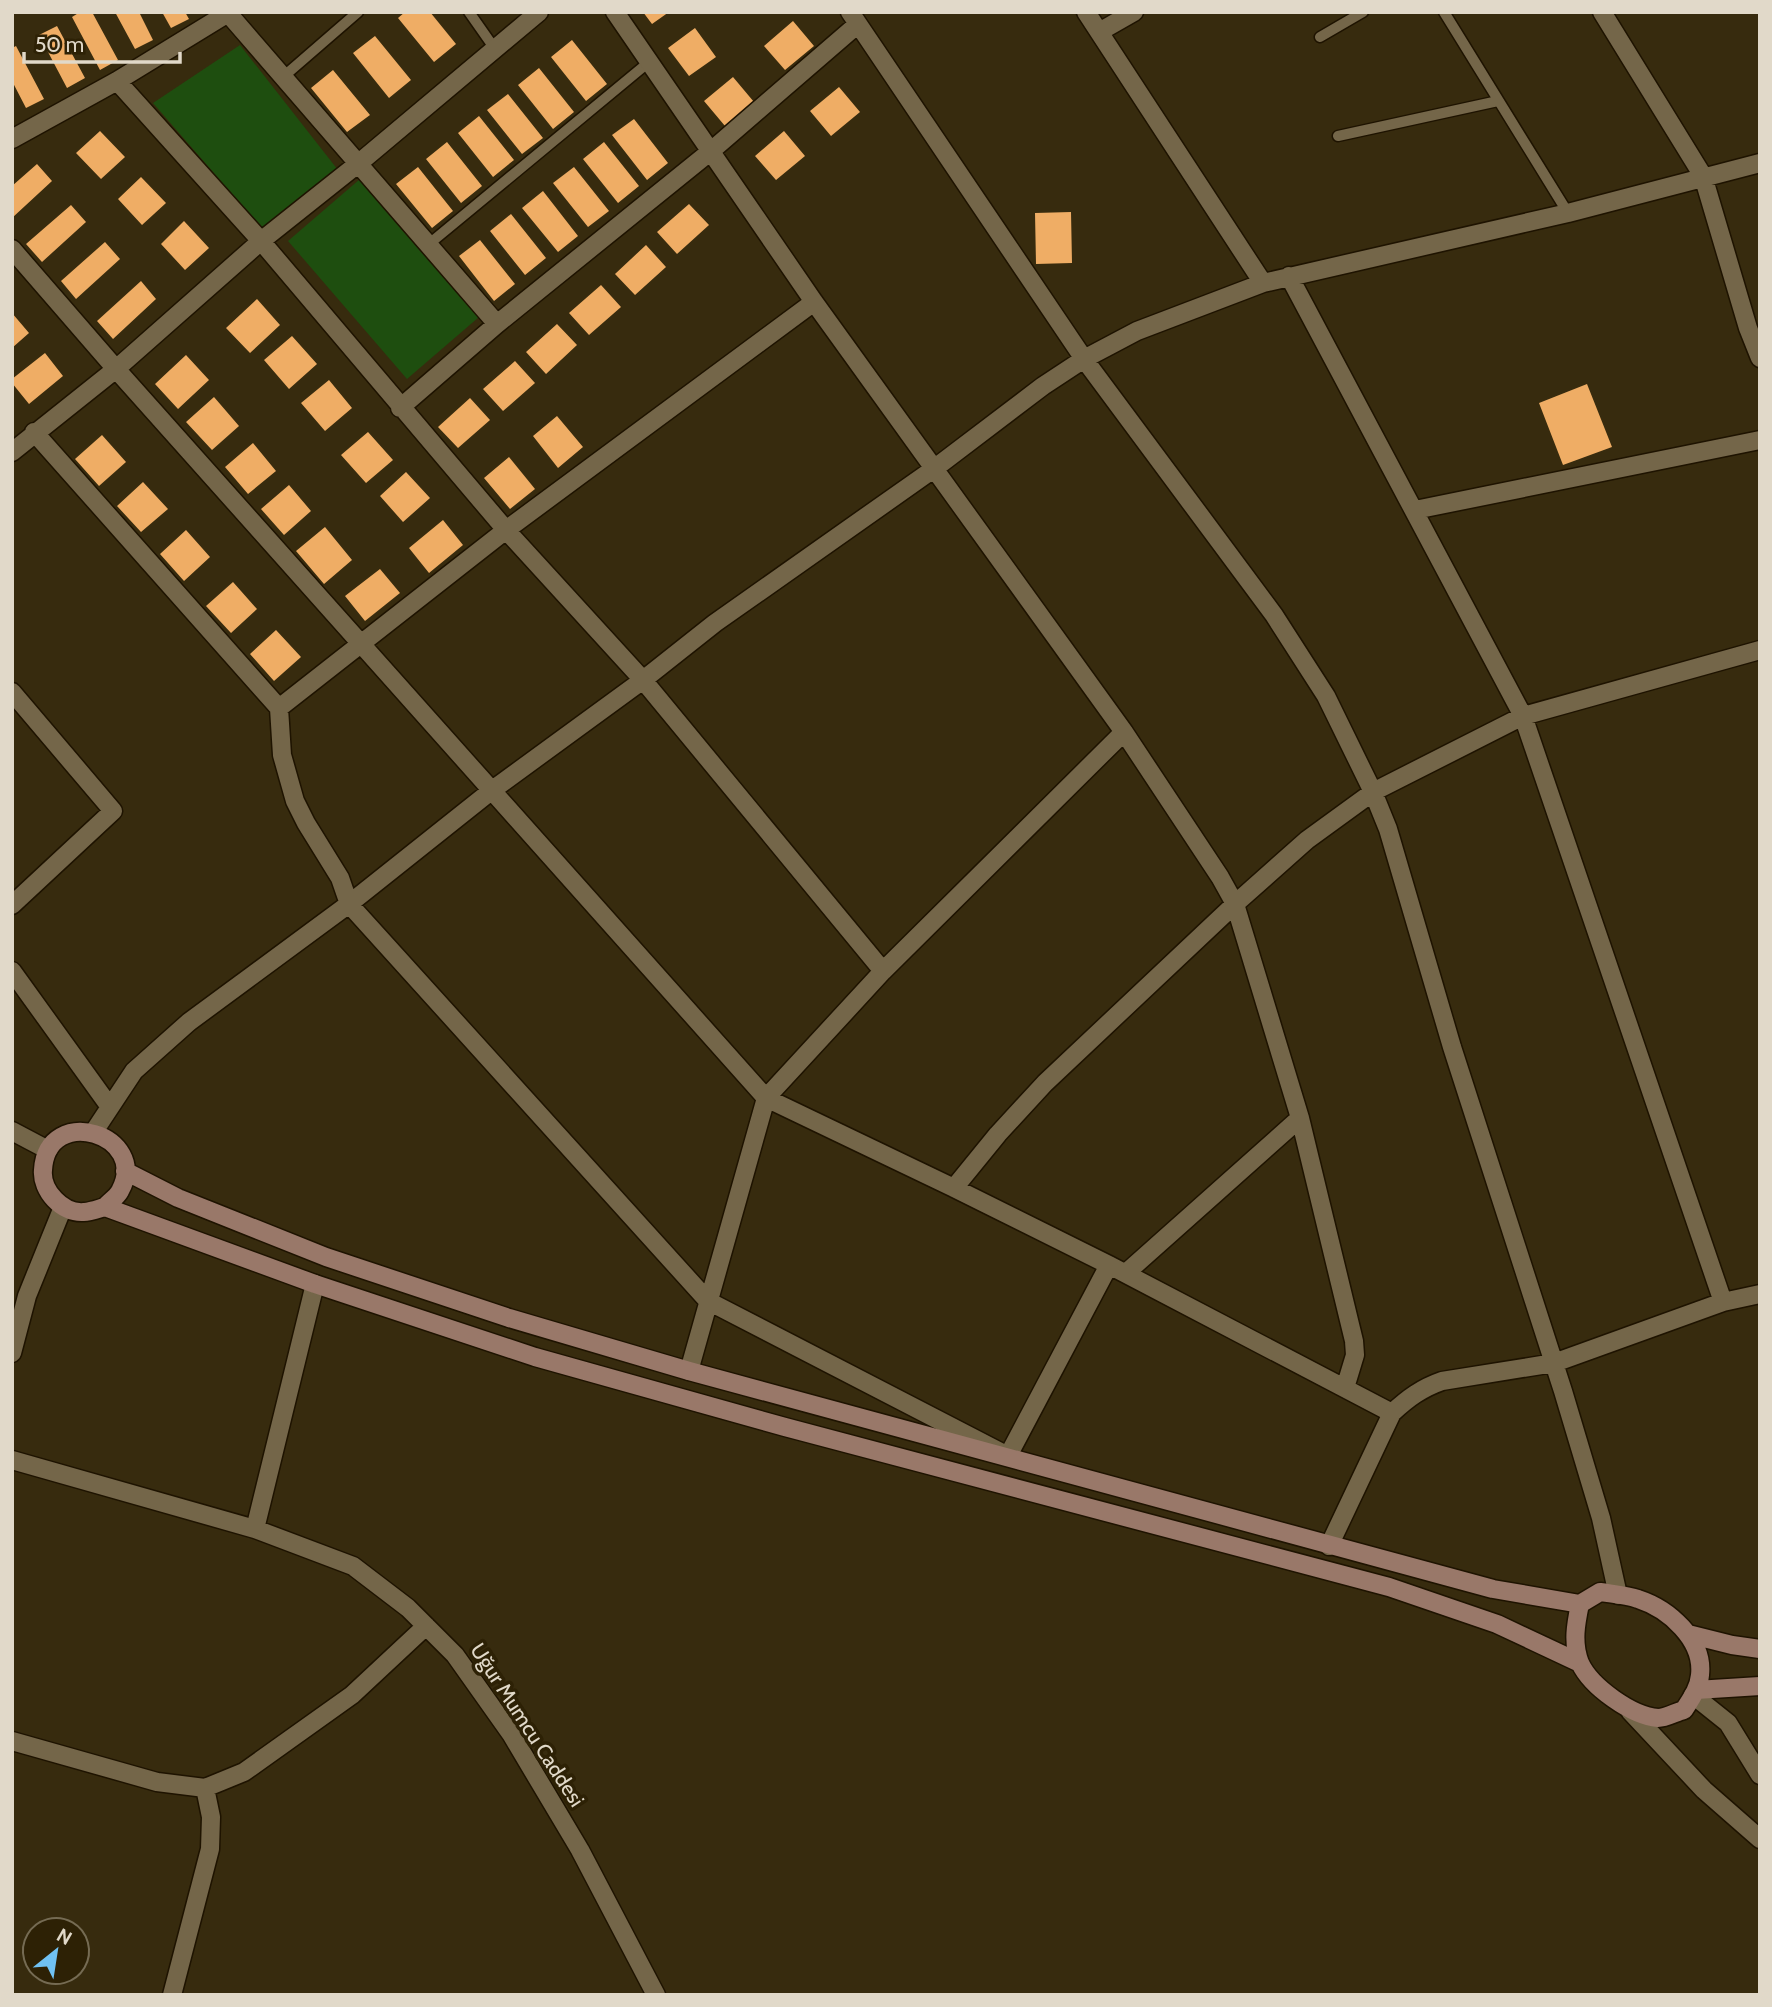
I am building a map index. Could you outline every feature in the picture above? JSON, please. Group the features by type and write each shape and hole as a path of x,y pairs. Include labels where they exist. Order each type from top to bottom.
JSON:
{"street":[{"path":"12,452 116,369 261,241 359,163 539,12"},
{"path":"615,12 814,302 1124,732 1235,904 1300,1118 1354,1341 1355,1355 1345,1388"},
{"path":"1086,12 1263,283"},
{"path":"1099,32 1134,12"},
{"path":"1602,12 1703,176 1748,328 1760,358"},
{"path":"12,139 228,13 497,324"},
{"path":"400,408 497,324 711,151 854,18 1084,359 1274,615 1326,696 1373,792 1388,829 1452,1047 1554,1363 1601,1518 1618,1595"},
{"path":"117,80 261,241 506,530 643,680 883,971"},
{"path":"93,1133 134,1071 189,1023 349,904 491,791 643,680 715,623 1084,359 1137,331 1263,283 1568,212 1760,163"},
{"path":"12,249 766,1098 1126,1273 1392,1413"},
{"path":"1289,276 1523,716 1723,1302"},
{"path":"279,708 506,530 814,302"},
{"path":"34,432 279,708 282,755 295,801 340,878 349,904 708,1301 1007,1456"},
{"path":"1415,510 1760,440"},
{"path":"954,1188 998,1134 1045,1083 1235,904 1316,833 1373,792 1523,716 1760,650"},
{"path":"12,692 113,811 12,905"},
{"path":"689,1371 766,1098 883,971 1124,732"},
{"path":"12,971 110,1107"},
{"path":"1126,1273 1300,1118"},
{"path":"84,1130 93,1133 104,1136 120,1151 125,1171 120,1192 105,1207 84,1212 63,1207 48,1192 43,1171 48,1150 63,1135 84,1130"},
{"path":"12,1131 48,1150"},
{"path":"125,1171 178,1198 326,1257 509,1318 689,1371 1493,1589 1580,1604 1600,1592 1637,1598 1663,1609 1688,1634 1701,1661 1695,1692 1684,1710 1660,1718 1630,1711"},
{"path":"12,1353 27,1296 63,1207"},
{"path":"105,1207 315,1284 535,1357 785,1427 1389,1587 1497,1624 1580,1662"},
{"path":"1007,1456 1109,1265"},
{"path":"255,1529 315,1284"},
{"path":"1329,1546 1392,1413 1425,1387 1443,1381 1554,1363 1723,1302 1760,1294"},
{"name":"Uğur Mumcu Caddesi","path":"12,1460 255,1529 354,1566 408,1608 455,1656 511,1734 580,1850 656,1995"},
{"path":"1580,1604 1574,1632 1580,1662 1593,1681 1630,1711 1685,1771 1760,1839"},
{"path":"12,1741 157,1782 205,1788 244,1772 352,1695 426,1626"},
{"path":"1688,1634 1760,1648"},
{"path":"1695,1692 1760,1686"},
{"path":"1695,1692 1728,1723 1760,1775"},
{"path":"172,1995 210,1849 211,1817 205,1788"}],"lane":[{"path":"283,77 358,12"},
{"path":"469,12 495,49"},
{"path":"1320,37 1363,12"},
{"path":"1444,12 1568,212"},
{"path":"429,244 649,62"},
{"path":"1338,136 1498,101"}],"green space":[{"path":"240,45 338,170 264,231 153,103"},
{"path":"360,179 479,317 407,379 288,241"}],"building":[{"path":"80,12 92,12 118,60 100,70 72,17"},
{"path":"115,12 139,12 153,40 135,49"},
{"path":"162,12 185,12 189,19 171,28"},
{"path":"405,12 430,12 456,44 434,62 398,18"},
{"path":"643,12 669,12 652,24"},
{"path":"793,21 814,46 785,70 764,46"},
{"path":"57,26 85,78 67,88 39,35"},
{"path":"695,28 716,57 689,76 668,48"},
{"path":"375,36 411,80 389,98 353,53"},
{"path":"572,40 607,84 586,101 551,57"},
{"path":"16,46 44,99 26,108 12,81 12,48"},
{"path":"539,68 574,112 553,129 518,85"},
{"path":"333,70 370,115 347,132 311,88"},
{"path":"733,77 754,102 725,126 704,101"},
{"path":"839,87 860,112 831,136 810,111"},
{"path":"508,94 543,138 522,154 487,110"},
{"path":"479,116 514,160 493,177 458,133"},
{"path":"634,119 668,163 647,180 612,135"},
{"path":"100,131 125,157 101,179 76,153"},
{"path":"784,131 805,156 776,180 755,156"},
{"path":"447,142 482,186 461,203 426,159"},
{"path":"604,142 639,186 618,203 583,159"},
{"path":"37,164 52,181 12,218 12,186"},
{"path":"418,167 453,211 432,228 396,184"},
{"path":"574,167 609,211 588,227 553,183"},
{"path":"141,177 166,203 142,225 118,199"},
{"path":"543,191 578,236 558,252 522,208"},
{"path":"689,204 709,225 677,254 657,232"},
{"path":"71,205 86,222 42,262 26,244"},
{"path":"1071,212 1072,263 1036,264 1035,213"},
{"path":"511,214 546,258 525,275 490,231"},
{"path":"184,221 209,248 185,270 161,244"},
{"path":"480,240 515,284 494,301 459,256"},
{"path":"105,242 120,259 76,299 61,281"},
{"path":"646,245 666,267 635,295 615,274"},
{"path":"141,281 156,299 113,339 97,321"},
{"path":"601,285 621,307 589,335 569,313"},
{"path":"257,299 280,325 250,353 226,328"},
{"path":"12,313 29,333 12,348"},
{"path":"557,324 577,345 546,374 526,352"},
{"path":"292,336 317,364 289,389 264,360"},
{"path":"45,353 63,376 29,404 12,383 12,379"},
{"path":"186,355 209,380 178,409 155,384"},
{"path":"515,361 535,383 503,411 483,389"},
{"path":"329,380 352,408 325,431 301,403"},
{"path":"1587,384 1612,447 1563,465 1539,403"},
{"path":"214,397 239,426 212,450 186,422"},
{"path":"470,398 490,420 458,448 438,427"},
{"path":"557,416 583,447 558,468 533,436"},
{"path":"368,432 393,460 366,483 341,455"},
{"path":"102,435 126,462 99,486 75,459"},
{"path":"253,443 276,471 248,494 225,467"},
{"path":"509,457 535,489 510,509 484,478"},
{"path":"406,472 430,498 403,522 380,496"},
{"path":"143,482 168,509 141,532 117,506"},
{"path":"289,485 311,511 284,535 261,509"},
{"path":"443,520 463,545 429,573 409,548"},
{"path":"325,527 352,560 324,584 296,551"},
{"path":"186,530 210,557 184,581 160,554"},
{"path":"380,569 400,593 365,621 345,596"},
{"path":"233,582 257,609 231,633 206,606"},
{"path":"276,630 301,657 274,681 250,654"}]}
